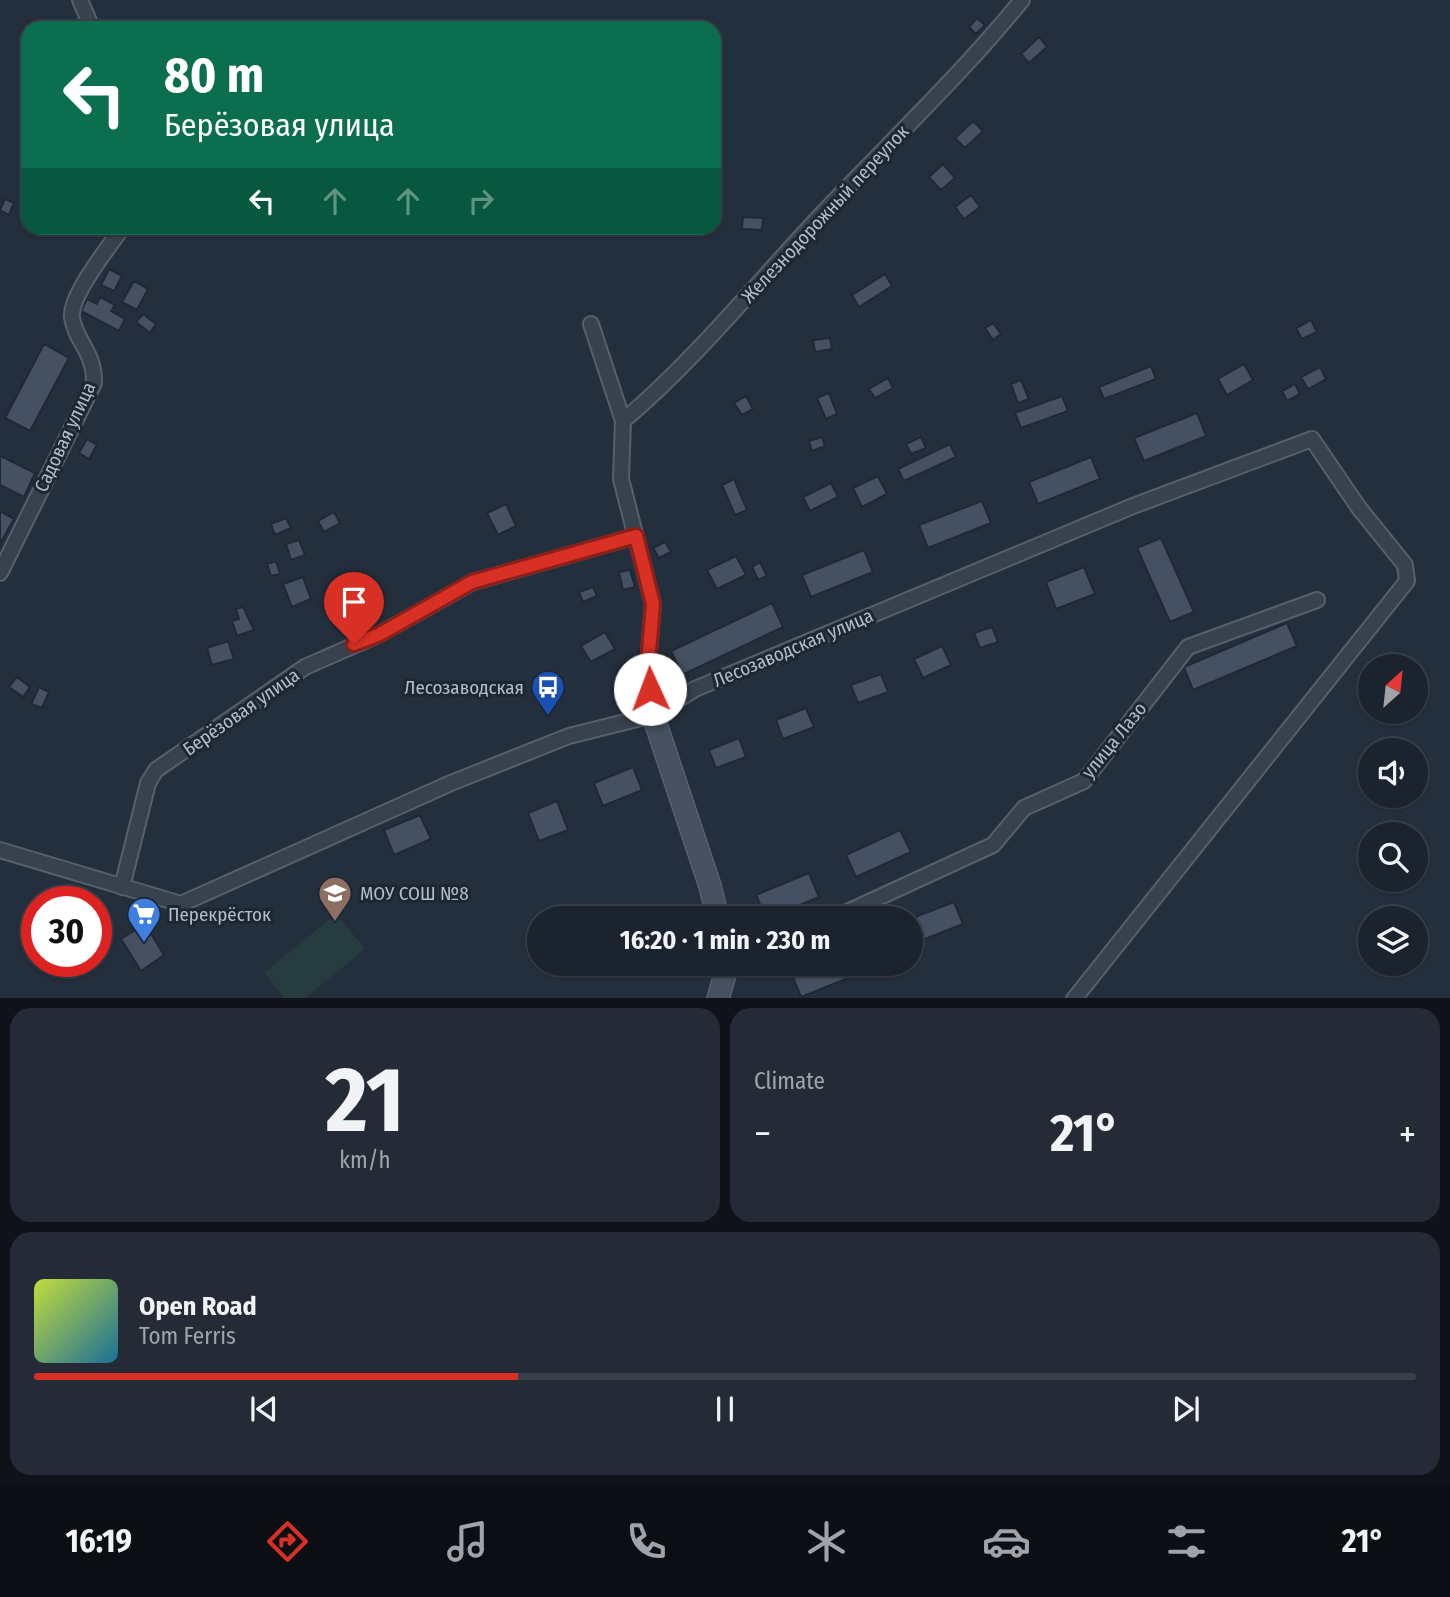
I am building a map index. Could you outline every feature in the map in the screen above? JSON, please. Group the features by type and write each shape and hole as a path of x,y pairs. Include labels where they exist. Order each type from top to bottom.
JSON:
{"street":[{"path":"80,0 89,21"},
{"name":"Железнодорожный переулок","path":"623,421 667,384 821,215 974,58 1022,0"},
{"name":"Садовая улица","path":"0,573 94,383 94,366 72,317 76,299 117,235"},
{"path":"592,324 623,421 621,479 653,604 648,664 653,715 715,906"},
{"name":"Лесозаводская улица","path":"0,850 181,904 464,778 569,736 653,715 708,683 1133,506 1312,439 1359,508 1405,565 1408,580 1075,998"},
{"name":"Берёзовая улица","path":"122,887 148,783 156,770 294,675 380,634 472,582 636,536"},
{"name":"улица Лазо","path":"860,906 993,845 1024,808 1084,781 1188,647 1317,600"},
{"path":"718,998 726,976"}],"green space":[{"path":"336,914 365,949 305,998 285,998 264,973"}],"building":[{"path":"977,18 985,25 976,34 969,27"},
{"path":"1039,37 1047,47 1029,63 1021,54"},
{"path":"973,121 983,131 965,148 955,138"},
{"path":"943,164 955,178 941,190 929,177"},
{"path":"971,195 980,207 964,219 955,207"},
{"path":"5,199 14,203 9,215 0,210"},
{"path":"743,217 763,218 762,230 742,229"},
{"path":"109,269 122,276 114,291 101,285"},
{"path":"885,274 892,286 859,307 852,295"},
{"path":"134,281 148,289 137,310 122,302"},
{"path":"100,297 115,305 111,311 125,319 119,331 81,311 87,299 97,304"},
{"path":"143,314 156,324 150,333 136,322"},
{"path":"1311,320 1317,332 1302,339 1296,328"},
{"path":"993,323 1001,334 993,340 985,328"},
{"path":"830,338 832,349 815,352 813,340"},
{"path":"44,344 69,358 30,431 5,418"},
{"path":"1244,364 1253,380 1227,395 1218,379"},
{"path":"1151,366 1156,379 1104,399 1099,387"},
{"path":"1320,367 1326,379 1308,389 1301,377"},
{"path":"888,378 893,388 875,398 869,389"},
{"path":"1021,380 1029,399 1018,403 1011,384"},
{"path":"1295,384 1300,394 1287,401 1282,391"},
{"path":"829,393 837,414 826,419 817,398"},
{"path":"746,396 753,409 742,415 734,403"},
{"path":"1062,396 1068,411 1021,428 1015,413"},
{"path":"1197,413 1206,436 1144,461 1134,438"},
{"path":"822,437 825,446 812,451 809,441"},
{"path":"921,437 926,448 911,454 906,444"},
{"path":"87,439 97,445 89,459 79,453"},
{"path":"950,444 956,457 904,481 898,469"},
{"path":"0,456 35,473 24,497 0,485"},
{"path":"1091,457 1100,479 1038,504 1029,482"},
{"path":"878,476 887,494 862,507 853,488"},
{"path":"734,479 747,510 735,515 722,485"},
{"path":"831,483 838,497 810,511 803,497"},
{"path":"982,501 991,523 928,548 919,525"},
{"path":"506,504 516,526 498,535 487,513"},
{"path":"0,511 14,519 0,544"},
{"path":"334,512 340,523 324,532 318,521"},
{"path":"286,518 291,528 275,535 271,524"},
{"path":"1161,538 1194,612 1170,622 1137,548"},
{"path":"299,540 305,555 291,560 286,544"},
{"path":"665,542 671,552 659,558 653,548"},
{"path":"864,550 873,572 811,597 802,575"},
{"path":"736,556 746,575 717,589 707,570"},
{"path":"276,561 280,574 271,576 267,564"},
{"path":"760,562 767,576 758,580 752,567"},
{"path":"1084,567 1095,594 1056,609 1046,582"},
{"path":"630,570 635,587 623,590 619,572"},
{"path":"303,577 311,599 292,607 283,584"},
{"path":"593,587 597,596 583,602 579,592"},
{"path":"772,603 783,627 682,675 671,651"},
{"path":"243,607 254,630 237,636 232,621 239,619 236,609"},
{"path":"1287,623 1297,646 1193,690 1184,667"},
{"path":"992,627 998,642 980,648 974,633"},
{"path":"605,632 615,649 591,662 581,646"},
{"path":"228,641 234,659 212,665 207,648"},
{"path":"942,646 951,665 923,678 914,659"},
{"path":"881,674 888,692 858,703 851,685"},
{"path":"17,677 30,687 23,697 9,687"},
{"path":"39,687 49,692 42,708 31,704"},
{"path":"806,708 814,727 783,739 776,720"},
{"path":"739,738 746,757 716,768 709,750"},
{"path":"633,767 642,790 603,806 594,783"},
{"path":"557,801 568,830 539,841 528,813"},
{"path":"420,815 431,839 394,855 384,830"},
{"path":"900,830 911,852 856,877 846,855"},
{"path":"809,873 819,897 797,906 761,906 756,895"},
{"path":"954,902 963,924 923,940 923,914"},
{"path":"145,924 164,955 141,971 121,939"},
{"path":"793,976 854,976 801,997"}],"place":[{"name":"Лесозаводская","path":"548,717"},
{"name":"МОУ СОШ №8","path":"335,923"},
{"name":"Перекрёсток","path":"144,944"}],"route":[{"path":"354,644 380,634 472,582 636,536 653,604 648,664 650,689"}]}
